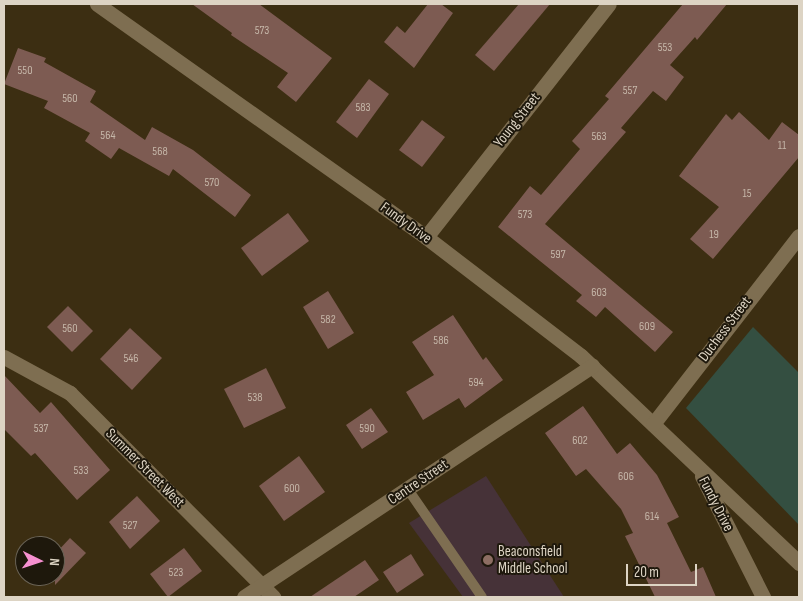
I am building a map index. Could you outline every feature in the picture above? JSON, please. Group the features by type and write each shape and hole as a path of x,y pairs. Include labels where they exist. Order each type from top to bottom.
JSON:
{"street":[{"name":"Fundy Drive","path":"96,4 426,237 592,366 799,563"},
{"name":"Young Street","path":"426,237 609,4"},
{"name":"Duchess Street","path":"653,424 799,236"},
{"name":"Summer Street West","path":"4,357 70,393 263,584 273,597"},
{"name":"Centre Street","path":"244,597 592,366"},
{"name":"Fundy Drive","path":"697,465 763,597"}],"lane":[{"path":"407,488 482,597"}],"shaded area":[{"name":"Beaconsfield Middle School","path":"486,476 564,597 463,597 409,523"}],"green space":[{"path":"753,327 799,373 799,525 686,408"}],"building":[{"path":"192,4 259,4 332,58 296,102 277,87 288,73 231,35 232,33"},
{"path":"428,4 441,4 453,13 414,68 384,42 397,26 405,33"},
{"path":"519,4 550,4 494,71 475,55"},
{"path":"683,4 727,4 697,40 695,37 670,65 684,77 666,101 653,91 621,128 626,132 545,224 673,332 655,352 605,307 596,317 576,301 582,295 498,227 530,186 541,195 580,149 572,141 609,99 605,96"},
{"path":"18,48 46,58 44,62 96,91 90,102 145,140 152,127 193,150 251,195 235,217 173,169 169,176 119,148 111,159 85,141 90,133 44,108 48,101 4,84"},
{"path":"369,79 389,94 357,138 336,122"},
{"path":"739,112 769,140 782,122 799,135 799,157 713,259 690,239 719,207 679,176 726,114 732,120"},
{"path":"422,120 445,137 422,167 399,150"},
{"path":"288,213 309,241 262,276 241,248"},
{"path":"328,291 354,333 328,349 303,307"},
{"path":"68,306 93,331 72,352 47,327"},
{"path":"453,315 483,360 486,357 503,380 465,408 459,398 423,420 406,392 434,375 412,342"},
{"path":"130,328 162,358 132,390 100,359"},
{"path":"266,368 286,408 244,428 224,389"},
{"path":"4,375 40,413 51,402 110,470 77,500 35,453 31,456 4,429"},
{"path":"583,406 617,454 630,443 657,475 679,517 667,523 691,572 703,567 716,597 655,597 625,536 633,533 621,509 586,469 576,476 545,433"},
{"path":"371,408 388,432 362,449 346,425"},
{"path":"299,456 325,492 284,521 259,486"},
{"path":"137,496 160,521 130,549 109,522"},
{"path":"70,538 86,553 65,575 65,543"},
{"path":"184,548 202,571 168,597 150,574"},
{"path":"411,554 424,575 397,593 383,572"},
{"path":"365,560 379,580 354,597 310,597"}],"place":[{"name":"Beaconsfield Middle School","path":"488,560"}]}
